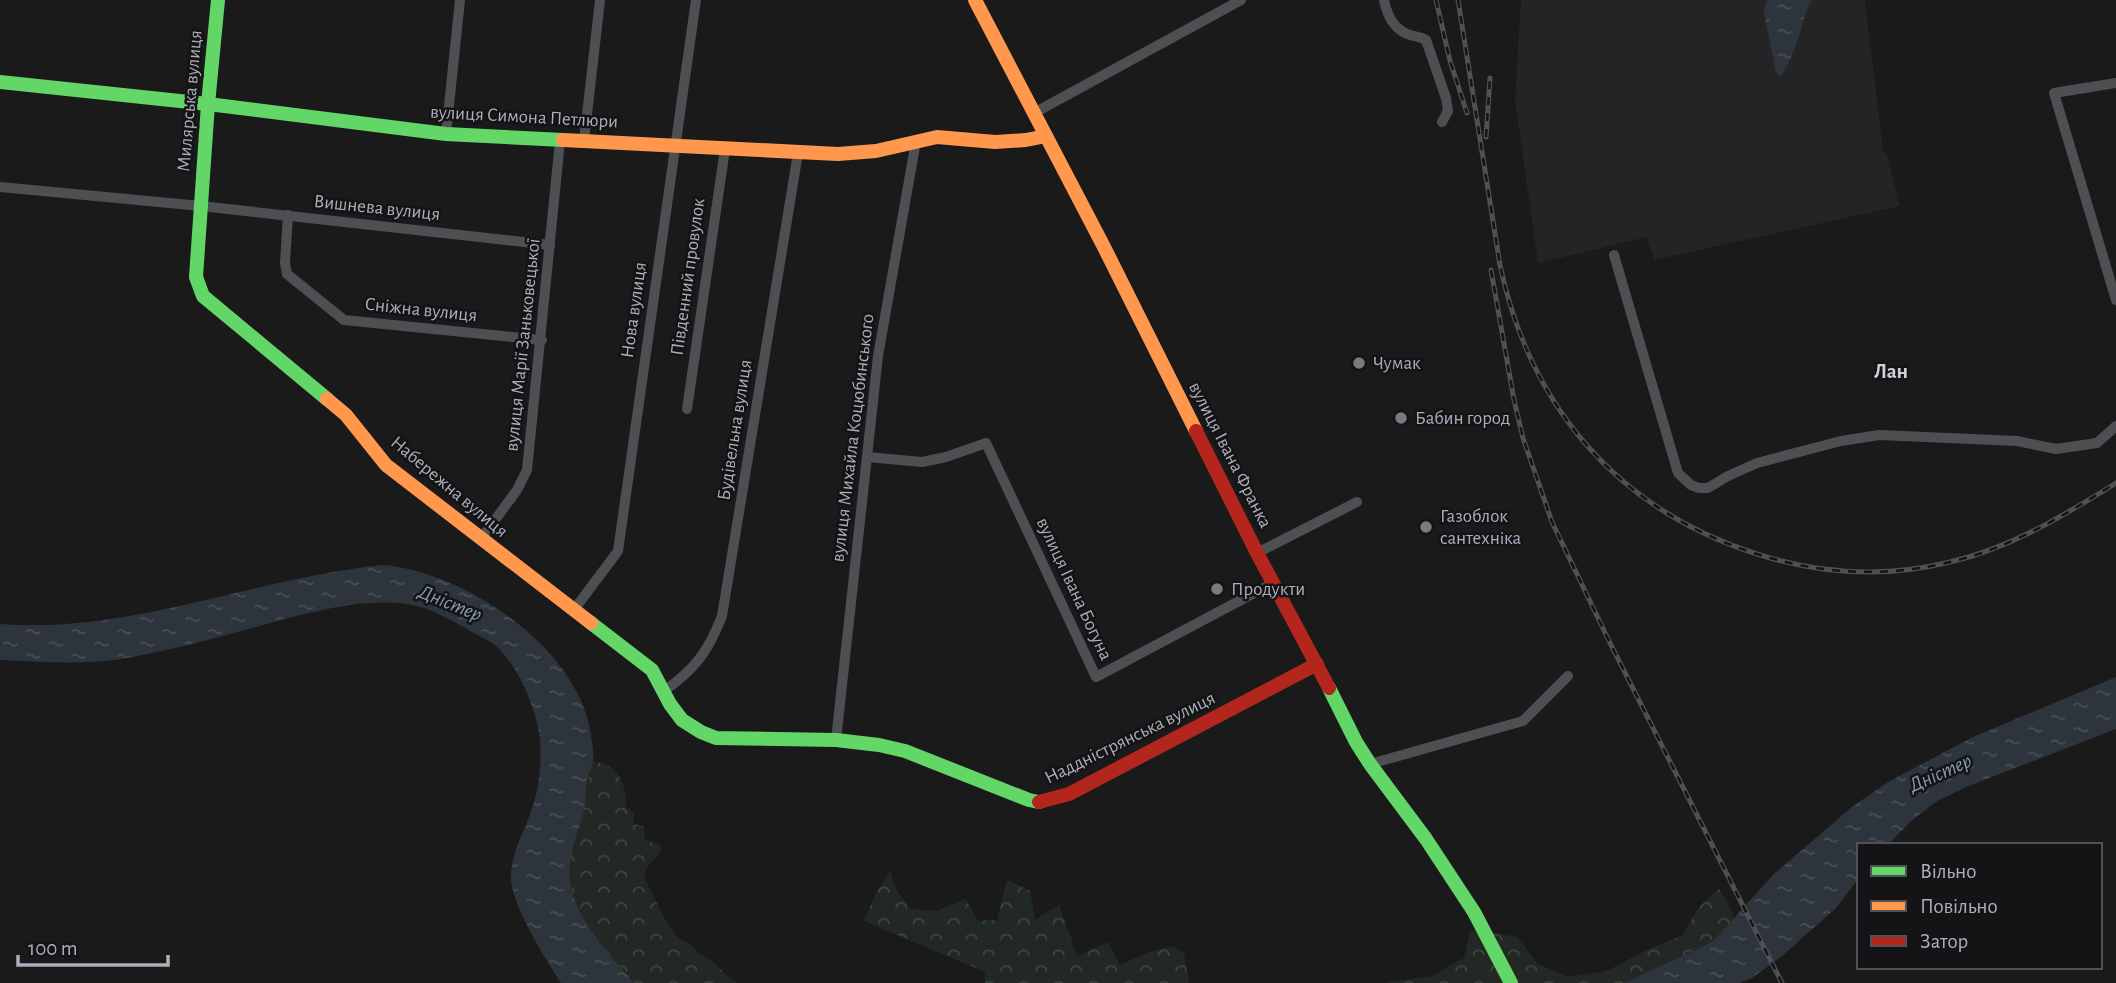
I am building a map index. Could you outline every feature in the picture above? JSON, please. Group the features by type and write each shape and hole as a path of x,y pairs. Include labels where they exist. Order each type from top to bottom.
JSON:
{"street":[{"name":"Милярська вулиця","path":"201,205 218,0"},
{"path":"446,134 460,0"},
{"path":"584,141 600,0"},
{"name":"Нова вулиця","path":"573,611 618,551 696,0"},
{"name":"вулиця Івана Франка","path":"975,0 1356,742 1426,839 1474,912 1511,983"},
{"path":"1034,113 1241,0"},
{"path":"1384,0 1386,13 1393,23 1407,34 1426,40 1446,98 1448,111 1442,122"},
{"name":"вулиця Симона Петлюри","path":"0,82 208,104 446,134 560,141 838,154 876,151 937,137 995,142 1046,136"},
{"path":"2116,83 2054,93 2116,300"},
{"name":"вулиця Марії Заньковецької","path":"481,539 517,490 527,470 560,141"},
{"name":"вулиця Михайла Коцюбинського","path":"836,740 878,356 916,141"},
{"name":"Південний провулок","path":"687,409 724,149"},
{"name":"Будівельна вулиця","path":"664,691 695,666 715,635 722,616 798,153"},
{"name":"Вишнева вулиця","path":"0,187 201,205 550,245"},
{"name":"Набережна вулиця","path":"201,205 196,277 198,289 203,296 346,415 386,465 652,670 673,712"},
{"name":"Сніжна вулиця","path":"288,215 285,263 287,274 344,320 542,340"},
{"path":"1614,255 1678,473 1691,485 1699,488 1708,488 1757,463 1841,441 1879,435 2017,441 2056,449 2097,443 2116,426"},
{"name":"вулиця Івана Богуна","path":"867,457 922,462 986,443 1096,677 1273,583"},
{"path":"1257,552 1357,502"},
{"name":"Наддністрянська вулиця","path":"673,712 699,732 716,738 836,740 879,744 905,751 988,786 1041,802 1069,794 1317,664"},
{"path":"1370,764 1523,721 1568,676"}],"shaded area":[{"path":"1521,0 1865,0 1883,150 1887,154 1900,206 1654,260 1647,237 1538,263 1515,100"}],"green space":[{"path":"593,762 609,766 619,776 626,806 634,813 634,824 643,826 645,840 660,845 661,852 647,867 644,877 666,921 678,938 690,944 738,983 634,983 590,928 574,896 570,880 570,862"},
{"path":"890,871 896,889 911,909 936,911 966,899 978,921 997,920 1007,880 1030,891 1035,920 1059,905 1077,956 1108,942 1120,965 1149,952 1173,946 1184,954 1189,983 985,983 985,972 864,921 875,895"},
{"path":"1719,889 1734,919 1712,942 1624,983 1385,983 1432,976 1464,958 1471,929 1517,937 1538,964 1568,977 1607,971 1683,935 1698,908"}],"water":[{"path":"1767,0 1812,0 1781,77 1776,73 1764,13"},
{"name":"Дністер","path":"383,565 415,571 448,582 482,599 513,620 542,645 565,673 582,703 591,735 593,756 583,814 571,858 571,886 588,926 634,983 561,983 531,932 517,903 511,870 536,796 539,778 540,741 535,717 526,690 504,654 491,642 450,619 406,604 366,603 304,614 191,644 120,659 68,663 0,660 0,624 49,625 97,621 287,581"},
{"name":"Дністер","path":"2116,677 2116,729 1966,787 1937,801 1911,821 1890,843 1857,843 1857,881 1836,908 1782,956 1752,978 1740,983 1624,983 1712,942 1774,874 1852,807 1888,782 1973,737"}],"railway":[{"path":"1436,0 1450,61 1467,113"},
{"path":"1458,0 1500,265 1514,316 1533,364 1558,407 1588,446 1623,481 1662,510 1707,535 1781,561 1829,570 1877,572 1926,567 1994,548 2056,519 2116,483"},
{"path":"1486,137 1490,78"},
{"path":"1491,270 1523,438 1552,522 1610,643 1782,983"}],"traffic: fast":[{"path":"218,0 196,277 203,296 327,399"},
{"path":"0,82 208,104 446,134 563,140"},
{"path":"591,623 652,670 682,720 716,738 836,740 879,745 905,751 1039,802"},
{"path":"1329,688 1370,764 1426,839 1474,912 1511,983"}],"traffic: slow":[{"path":"975,0 1196,431"},
{"path":"563,140 838,154 876,151 937,137 995,142 1046,136"},
{"path":"327,399 346,415 386,465 591,623"}],"traffic: jam":[{"path":"1196,431 1329,688"},
{"path":"1039,802 1069,794 1317,664"}],"place":[{"name":"Чумак","path":"1359,363"},
{"name":"Бабин город","path":"1401,418"},
{"name":"Газоблок сантехніка","path":"1426,527"},
{"name":"Продукти","path":"1217,589"}],"district":[{"name":"Лан","path":"1891,371"}]}
